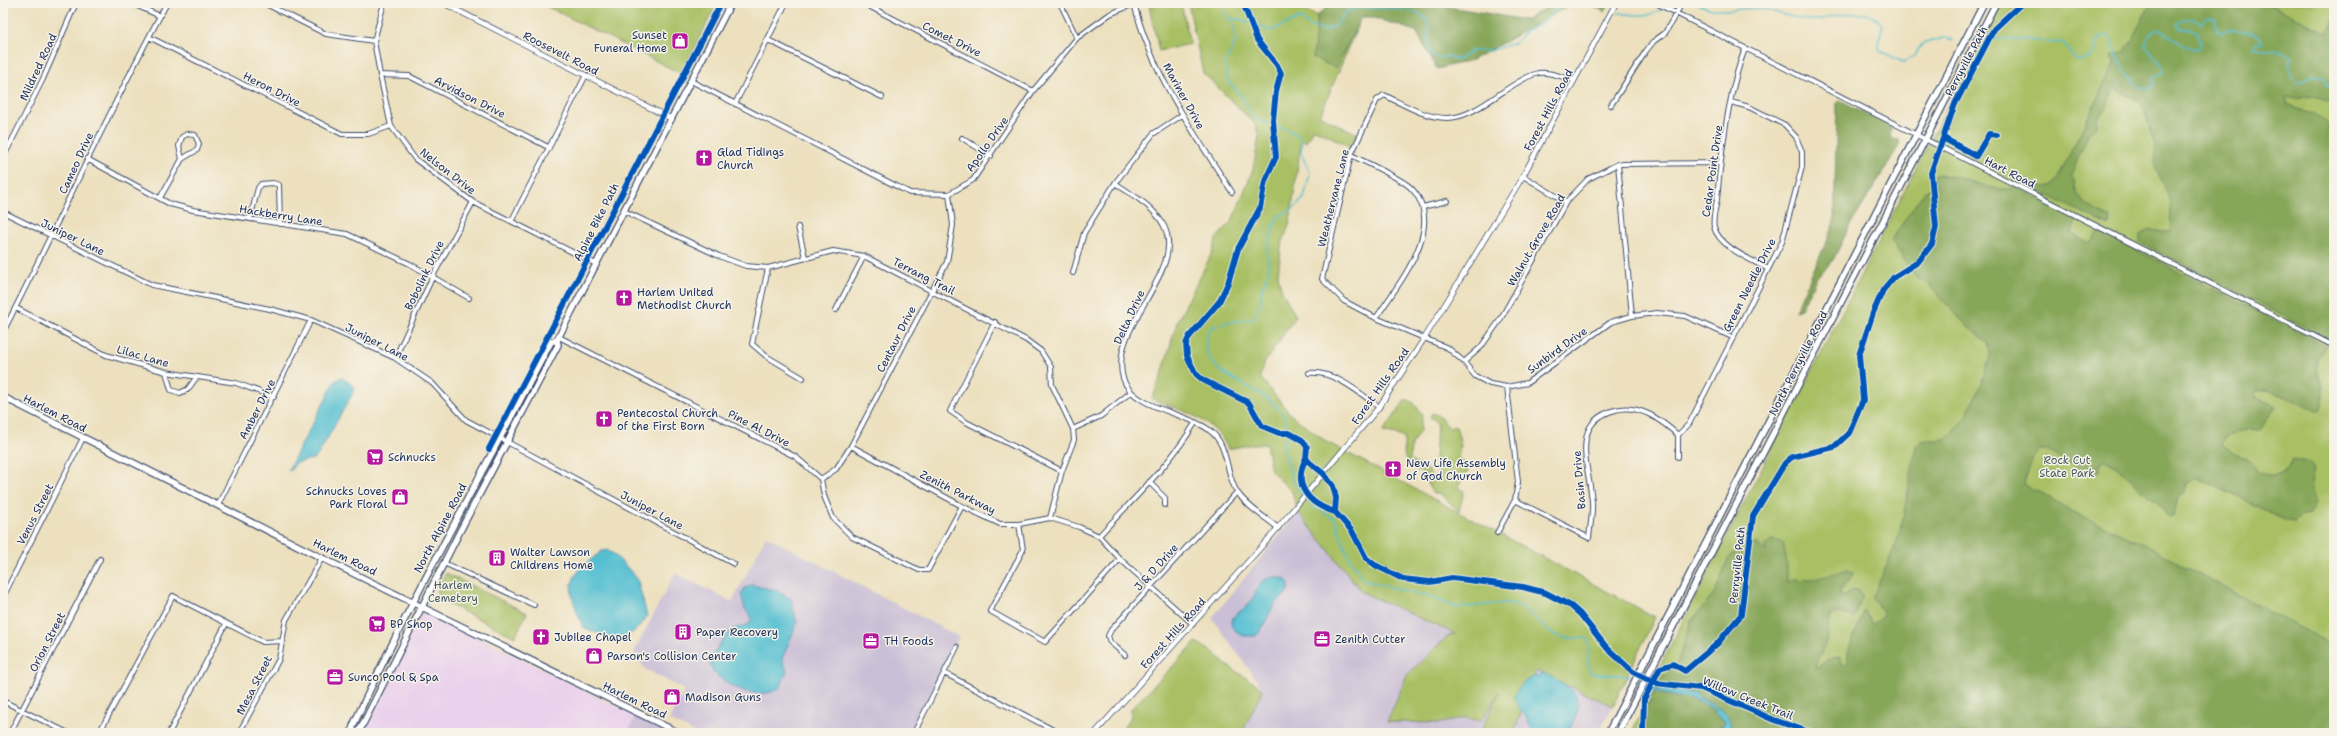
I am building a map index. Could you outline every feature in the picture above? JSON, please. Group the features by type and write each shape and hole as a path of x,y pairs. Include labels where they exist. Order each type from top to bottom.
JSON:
{"main road":[{"name":"North Alpine Road","path":"356,733 361,728 444,563 558,345 558,338 731,3"},
{"name":"North Perryville Road","path":"1608,733 1984,3"},
{"name":"North Perryville Road","path":"1618,733 1996,3"},
{"name":"North Alpine Road","path":"352,733 376,675 413,602 551,342 558,338"},
{"name":"Harlem Road","path":"3,397 322,558 679,733"}],"street":[{"name":"Mildred Road","path":"3,158 43,79 76,3"},
{"path":"131,3 160,16"},
{"name":"Cameo Drive","path":"3,332 52,237 87,159 167,3"},
{"path":"264,3 326,34 374,41"},
{"name":"Nelson Drive","path":"384,3 374,41 380,75 391,126 415,159 473,202 512,220 596,264"},
{"name":"Roosevelt Road","path":"443,3 672,119"},
{"path":"735,104 786,3"},
{"name":"Comet Drive","path":"863,3 1033,91"},
{"path":"1060,3 1077,38"},
{"name":"Forest Hills Road","path":"1095,733 1194,624 1278,528 1379,407 1424,339 1523,176 1616,3"},
{"name":"Hart Road","path":"1656,3 2334,346"},
{"path":"1610,105 1646,51 1654,41 1665,33 1682,3"},
{"name":"Apollo Drive","path":"949,194 973,180 991,156 1033,91 1077,38 1110,14 1134,4"},
{"name":"Mariner Drive","path":"1134,4 1150,52 1182,115 1232,192"},
{"name":"Heron Drive","path":"149,37 342,134 368,134 391,126"},
{"path":"768,40 882,97"},
{"name":"Cedar Point Drive","path":"1745,49 1737,68 1720,163 1714,226 1725,242 1739,254 1768,269"},
{"name":"Weathervane Lane","path":"1322,279 1351,155 1378,100 1384,95 1424,114 1448,118 1467,113 1535,73 1551,73 1574,80"},
{"name":"Arvidson Drive","path":"380,75 409,76 548,147"},
{"path":"512,220 586,75"},
{"path":"691,81 910,193 949,194"},
{"name":"Green Needle Drive","path":"1678,435 1689,424 1732,337 1782,242 1802,167 1802,152 1796,137 1785,125 1749,107 1731,102"},
{"path":"1073,273 1084,233 1114,183 1153,134 1182,115"},
{"path":"160,198 182,159 197,150 199,144 195,135 187,134 182,137 179,146 182,159"},
{"path":"962,138 991,156"},
{"path":"1351,155 1410,187 1423,207 1425,234 1409,267 1376,318"},
{"name":"Hackberry Lane","path":"87,159 170,204 193,210 347,234 433,276 469,298"},
{"name":"Walnut Grove Road","path":"1464,362 1481,346 1500,320 1566,202 1588,179 1618,164 1720,163"},
{"path":"1618,164 1632,316"},
{"path":"1523,176 1566,202"},
{"path":"250,219 258,188 261,184 273,183 279,185 280,224"},
{"name":"Delta Drive","path":"1114,183 1150,207 1165,227 1168,248 1163,269 1130,329 1123,350 1121,370 1125,383 1131,392"},
{"name":"Centaur Drive","path":"821,479 836,469 851,446 931,290 947,262 953,225 949,194"},
{"path":"1423,207 1447,201"},
{"name":"Bobolink Drive","path":"395,358 433,276 473,202"},
{"name":"Terrang Trail","path":"624,211 719,256 746,266 768,268 832,251 864,256 995,322 1026,340 1041,351 1051,367 1052,385 1073,429"},
{"name":"Juniper Lane","path":"3,212 152,285 270,309 311,320 395,358 432,383 466,420 734,564"},
{"path":"798,227 805,257"},
{"path":"836,310 864,256"},
{"path":"768,268 752,344 766,356 803,378"},
{"name":"Sunbird Drive","path":"1322,279 1344,301 1376,318 1448,348 1464,362 1475,376 1490,384 1507,386 1527,383 1611,322 1632,316 1657,313 1685,316 1732,337"},
{"name":"Lilac Lane","path":"16,308 106,355 166,372 196,378 236,383 274,397"},
{"name":"Amber Drive","path":"218,505 274,397 311,320"},
{"path":"995,322 950,411 966,422 1062,471"},
{"name":"Pine Al Drive","path":"558,338 796,457 821,479"},
{"path":"166,372 171,390 180,393 188,389 196,378"},
{"path":"1309,373 1320,372 1358,391 1379,407"},
{"path":"1497,532 1515,500 1518,482 1507,386"},
{"path":"1050,518 1062,471 1074,440 1073,429 1101,416 1131,392 1138,398 1209,429 1224,451 1228,470 1237,492 1278,528"},
{"name":"Basin Drive","path":"1515,500 1589,538 1592,502 1584,448 1591,424 1605,413 1624,407 1637,408 1665,423 1678,435"},
{"path":"1098,536 1149,482 1186,437 1195,423"},
{"path":"1678,435 1678,457"},
{"name":"Venus Street","path":"3,597 83,438"},
{"name":"Zenith Parkway","path":"851,446 962,506 1000,524 1019,524 1050,518 1079,527 1098,536 1120,558 1194,624"},
{"path":"821,479 824,496 833,518 852,537 919,570 928,570 962,506"},
{"path":"1149,482 1165,498 1165,505"},
{"name":"J & D Drive","path":"1125,655 1110,642 1108,636 1151,586 1237,492"},
{"path":"1019,524 1023,550 990,611 1045,642 1120,558"},
{"name":"Orion Street","path":"10,733 100,558"},
{"name":"Mesa Street","path":"239,733 279,658 286,620 322,558"},
{"path":"444,563 534,605"},
{"path":"99,733 173,596 263,642 283,641"},
{"path":"169,733 226,624"},
{"path":"914,733 957,647"},
{"path":"944,673 1059,733"},
{"path":"3,701 68,733"}],"shaded area":[{"path":"1298,512 1362,592 1613,706 1599,733 1237,733 1261,686 1212,618"},
{"path":"766,536 959,637 911,733 695,733 669,720 685,690 645,669 634,652 675,573 732,602"},
{"path":"424,610 636,716 627,733 362,733 394,666"},
{"path":"636,716 670,733 627,733"}],"green space":[{"path":"540,3 717,3 682,74"},
{"path":"1164,3 1181,3 1190,44 1159,51 1149,6"},
{"path":"1188,3 1288,3 1317,16 1326,29 1367,3 1320,116 1358,134 1351,147 1313,128 1306,142 1303,140 1301,142 1290,223 1281,247 1278,276 1282,291 1296,316 1265,362 1260,377 1291,415 1327,442 1655,617 1613,706 1536,671 1514,733 1499,733 1482,728 1500,691 1481,721 1466,718 1441,723 1387,722 1407,675 1448,636 1455,634 1362,592 1298,512 1292,492 1271,471 1266,444 1253,444 1228,449 1222,438 1206,423 1185,412 1152,399 1163,371 1177,322 1213,251 1216,239 1232,221 1253,170 1259,136 1255,124 1203,73"},
{"path":"1332,3 1426,3 1526,20 1554,3 1574,3 1472,60 1437,69 1416,31 1371,17 1361,17 1336,68 1313,58 1317,16"},
{"path":"1588,3 1609,3 1605,12"},
{"name":"Rock Cut State Park","path":"2001,3 2334,3 2334,733 1631,733 1654,689 1652,688 1662,669 1659,668"},
{"path":"2150,3 2267,3 2326,33 2328,29 2330,29 2334,19 2334,103 2312,96 2296,99 2286,97 2288,104 2297,109 2313,113 2334,129 2334,342 2140,242 2140,235 2149,229 2162,232 2171,231 2170,201 2155,163 2155,147 2144,109 2137,100 2114,88 2104,112 2097,118 2097,126 2089,132 2071,176 2075,182 2078,195 2081,200 2110,218 2109,226 2015,179 2051,187 2058,178 2115,62 2111,55 2123,53 2130,44"},
{"path":"1840,100 1892,128 1890,135 1892,139 1899,140 1900,144 1849,228 1832,262 1817,277 1801,309 1795,311 1834,225 1837,103"},
{"path":"1935,175 1955,176 1995,188 2010,189 2016,187 2077,220 2071,234 2091,243 2098,231 2326,346 2317,359 2317,370 2323,386 2324,398 2320,411 2268,390 2257,391 2256,397 2276,406 2260,430 2249,429 2225,437 2222,444 2252,463 2255,468 2266,475 2282,472 2293,459 2310,463 2314,470 2312,487 2316,503 2310,514 2301,515 2295,522 2287,521 2196,477 2187,483 2185,493 2177,497 2173,515 2168,517 2158,501 2148,496 2118,467 2105,461 2100,465 2100,472 2095,475 2048,452 2039,450 2033,457 2024,484 2032,491 2040,492 2074,513 2148,546 2334,646 2334,733 1722,733 1727,732 1732,724 1723,711 1691,692 1686,694 1682,690 1656,689 1663,676 1676,668 1691,621 1715,593 1728,559 1741,546 1756,543 1766,552 1766,545 1771,540 1783,542 1787,563 1787,583 1792,579 1811,580 1848,570 1854,573 1839,595 1845,596 1851,591 1857,590 1863,598 1854,617 1839,613 1833,614 1829,624 1826,642 1817,660 1815,668 1829,659 1836,657 1840,657 1841,664 1848,664 1848,652 1864,610 1873,624 1883,617 1883,612 1872,598 1894,549 1902,524 1916,446 1921,441 1946,438 1953,433 1967,414 1973,402 1990,358 1988,342 1968,327 1926,282 1918,280 1891,240 1924,192 1936,186 1934,178"},
{"path":"1406,399 1414,403 1422,415 1420,431 1411,445 1410,461 1425,468 1435,480 1440,479 1435,461 1437,422 1430,417 1432,413 1439,416 1449,428 1456,426 1461,445 1458,458 1468,465 1467,474 1457,487 1464,491 1459,511 1440,494 1433,494 1423,473 1408,464 1404,455 1404,437 1383,432"},
{"name":"Harlem Cemetery","path":"446,573 527,613 515,637 440,600 438,597 438,590"},
{"path":"1196,642 1216,654 1225,664 1263,689 1242,733 1117,733 1129,720 1131,709"},
{"path":"1655,692 1699,701 1715,710 1715,714 1725,721 1724,725 1716,729 1714,733 1646,733 1647,706"}],"water":[{"path":"341,377 354,386 354,391 318,455 313,459 296,463 290,471 288,470 335,381"},
{"path":"607,550 615,555 637,578 647,616 640,626 633,632 619,638 602,635 583,627 573,601 572,583 575,576 590,560 602,551"},
{"path":"1277,577 1285,579 1289,584 1289,588 1286,594 1271,610 1259,633 1256,636 1244,636 1234,630 1231,624 1233,617 1250,603 1261,582"},
{"path":"752,585 775,590 791,599 797,623 782,659 787,671 783,682 778,689 768,693 748,692 737,688 719,677 709,662 719,645 731,631 750,623 751,616 745,609 741,594 745,588"},
{"path":"1544,674 1565,684 1577,700 1578,707 1576,715 1570,728 1564,733 1533,733 1526,716 1519,709 1514,697 1522,684 1529,679"},
{"path":"1651,688 1678,691 1686,694 1695,693 1705,701 1723,711 1731,722 1732,729 1727,732 1714,733 1716,729 1722,727 1725,721 1715,714 1715,710 1699,701 1654,692 1650,690"}],"waterway":[{"path":"1222,3 1228,18 1232,20 1236,40 1225,65 1228,81 1242,97 1254,118 1293,132 1300,137 1302,145 1301,153 1310,173 1304,198 1292,210 1279,216 1274,224 1267,251 1269,271 1261,290 1261,302 1254,319 1229,322 1212,327 1207,335 1206,344 1210,359 1220,371 1269,400 1282,412 1287,427 1283,447 1292,478 1302,495"},
{"path":"1251,22 1270,31 1301,18 1314,28 1324,30 1334,27 1347,11 1353,9 1388,8 1412,12 1421,15 1428,22 1428,44 1431,55 1439,58 1448,56 1458,60 1472,51 1489,51 1515,43 1527,30 1541,24 1563,3"},
{"path":"1601,3 1607,7"},
{"path":"1665,5 1669,3"},
{"path":"1696,3 1706,7 1725,10 1759,8 1793,17 1813,20 1821,20 1835,15 1868,15 1878,20 1883,25 1878,44 1880,51 1903,62 1914,56 1922,44 1946,37 1952,40"},
{"path":"1618,13 1647,15 1661,9"},
{"path":"1996,38 2061,42 2078,61 2090,58 2096,49 2099,38 2107,35 2111,39 2123,70 2139,88 2150,89 2154,85 2153,77 2162,73 2164,69 2145,45 2149,34 2158,29 2187,48 2198,50 2201,44 2198,32 2191,29 2179,29 2177,25 2181,21 2194,18 2202,24 2204,19 2209,17 2214,20 2217,30 2222,33 2228,29 2248,32 2257,35 2263,42 2256,43 2254,47 2287,54 2291,57 2289,64 2291,74 2298,82 2314,75 2323,78 2326,85 2334,86"},
{"path":"1232,20 1238,19 1249,22"},
{"path":"1309,504 1335,519 1348,556 1364,580 1419,595 1423,594 1457,608 1504,603 1515,604 1526,610 1551,633 1564,638 1587,638 1589,647 1588,664 1591,673 1618,675 1634,679"},
{"path":"1637,681 1651,688"}],"cycle path":[{"name":"Alpine Bike Path","path":"489,449 721,3"},
{"name":"Willow Creek Trail","path":"1243,3 1257,40 1277,65 1281,73 1276,91 1273,120 1276,157 1265,181 1260,208 1238,249 1228,283 1219,302 1189,337 1186,344 1187,356 1196,374 1203,380 1249,403 1262,426 1279,433 1289,433 1302,440 1307,447 1306,458 1324,474 1333,486 1336,498 1335,512 1352,531 1366,558 1375,565 1403,579 1430,582 1452,578 1523,587 1546,593 1571,606 1580,614 1607,648 1633,672 1655,683 1701,688 1774,720 1812,733"},
{"name":"Perryville Path","path":"1643,733 1644,699 1660,668 1673,664 1685,671 1717,644 1741,615 1753,516 1785,463 1792,457 1834,447 1849,433 1863,400 1859,355 1873,313 1883,290 1894,277 1918,262 1932,244 1936,227 1931,173 1955,104 1994,29 2022,3"},
{"path":"1945,139 1976,156 1989,134 1997,135"},
{"path":"1306,458 1302,468 1301,477 1305,492 1310,499 1317,504 1335,512"}],"place":[{"name":"Sunset Funeral Home","path":"680,41"},
{"name":"Glad Tidings Church","path":"704,158"},
{"name":"Harlem United Methodist Church","path":"624,298"},
{"name":"Pentecostal Church of the First Born","path":"604,419"},
{"name":"Schnucks","path":"375,457"},
{"name":"New Life Assembly of God Church","path":"1393,469"},
{"name":"Schnucks Loves Park Floral","path":"400,497"},
{"name":"Walter Lawson Childrens Home","path":"497,558"},
{"name":"BP Shop","path":"377,624"},
{"name":"Paper Recovery","path":"683,632"},
{"name":"Jubilee Chapel","path":"541,637"},
{"name":"Zenith Cutter","path":"1322,639"},
{"name":"TH Foods","path":"871,641"},
{"name":"Parson's Collision Center","path":"594,656"},
{"name":"Sunco Pool & Spa","path":"335,677"},
{"name":"Madison Guns","path":"672,697"}]}
